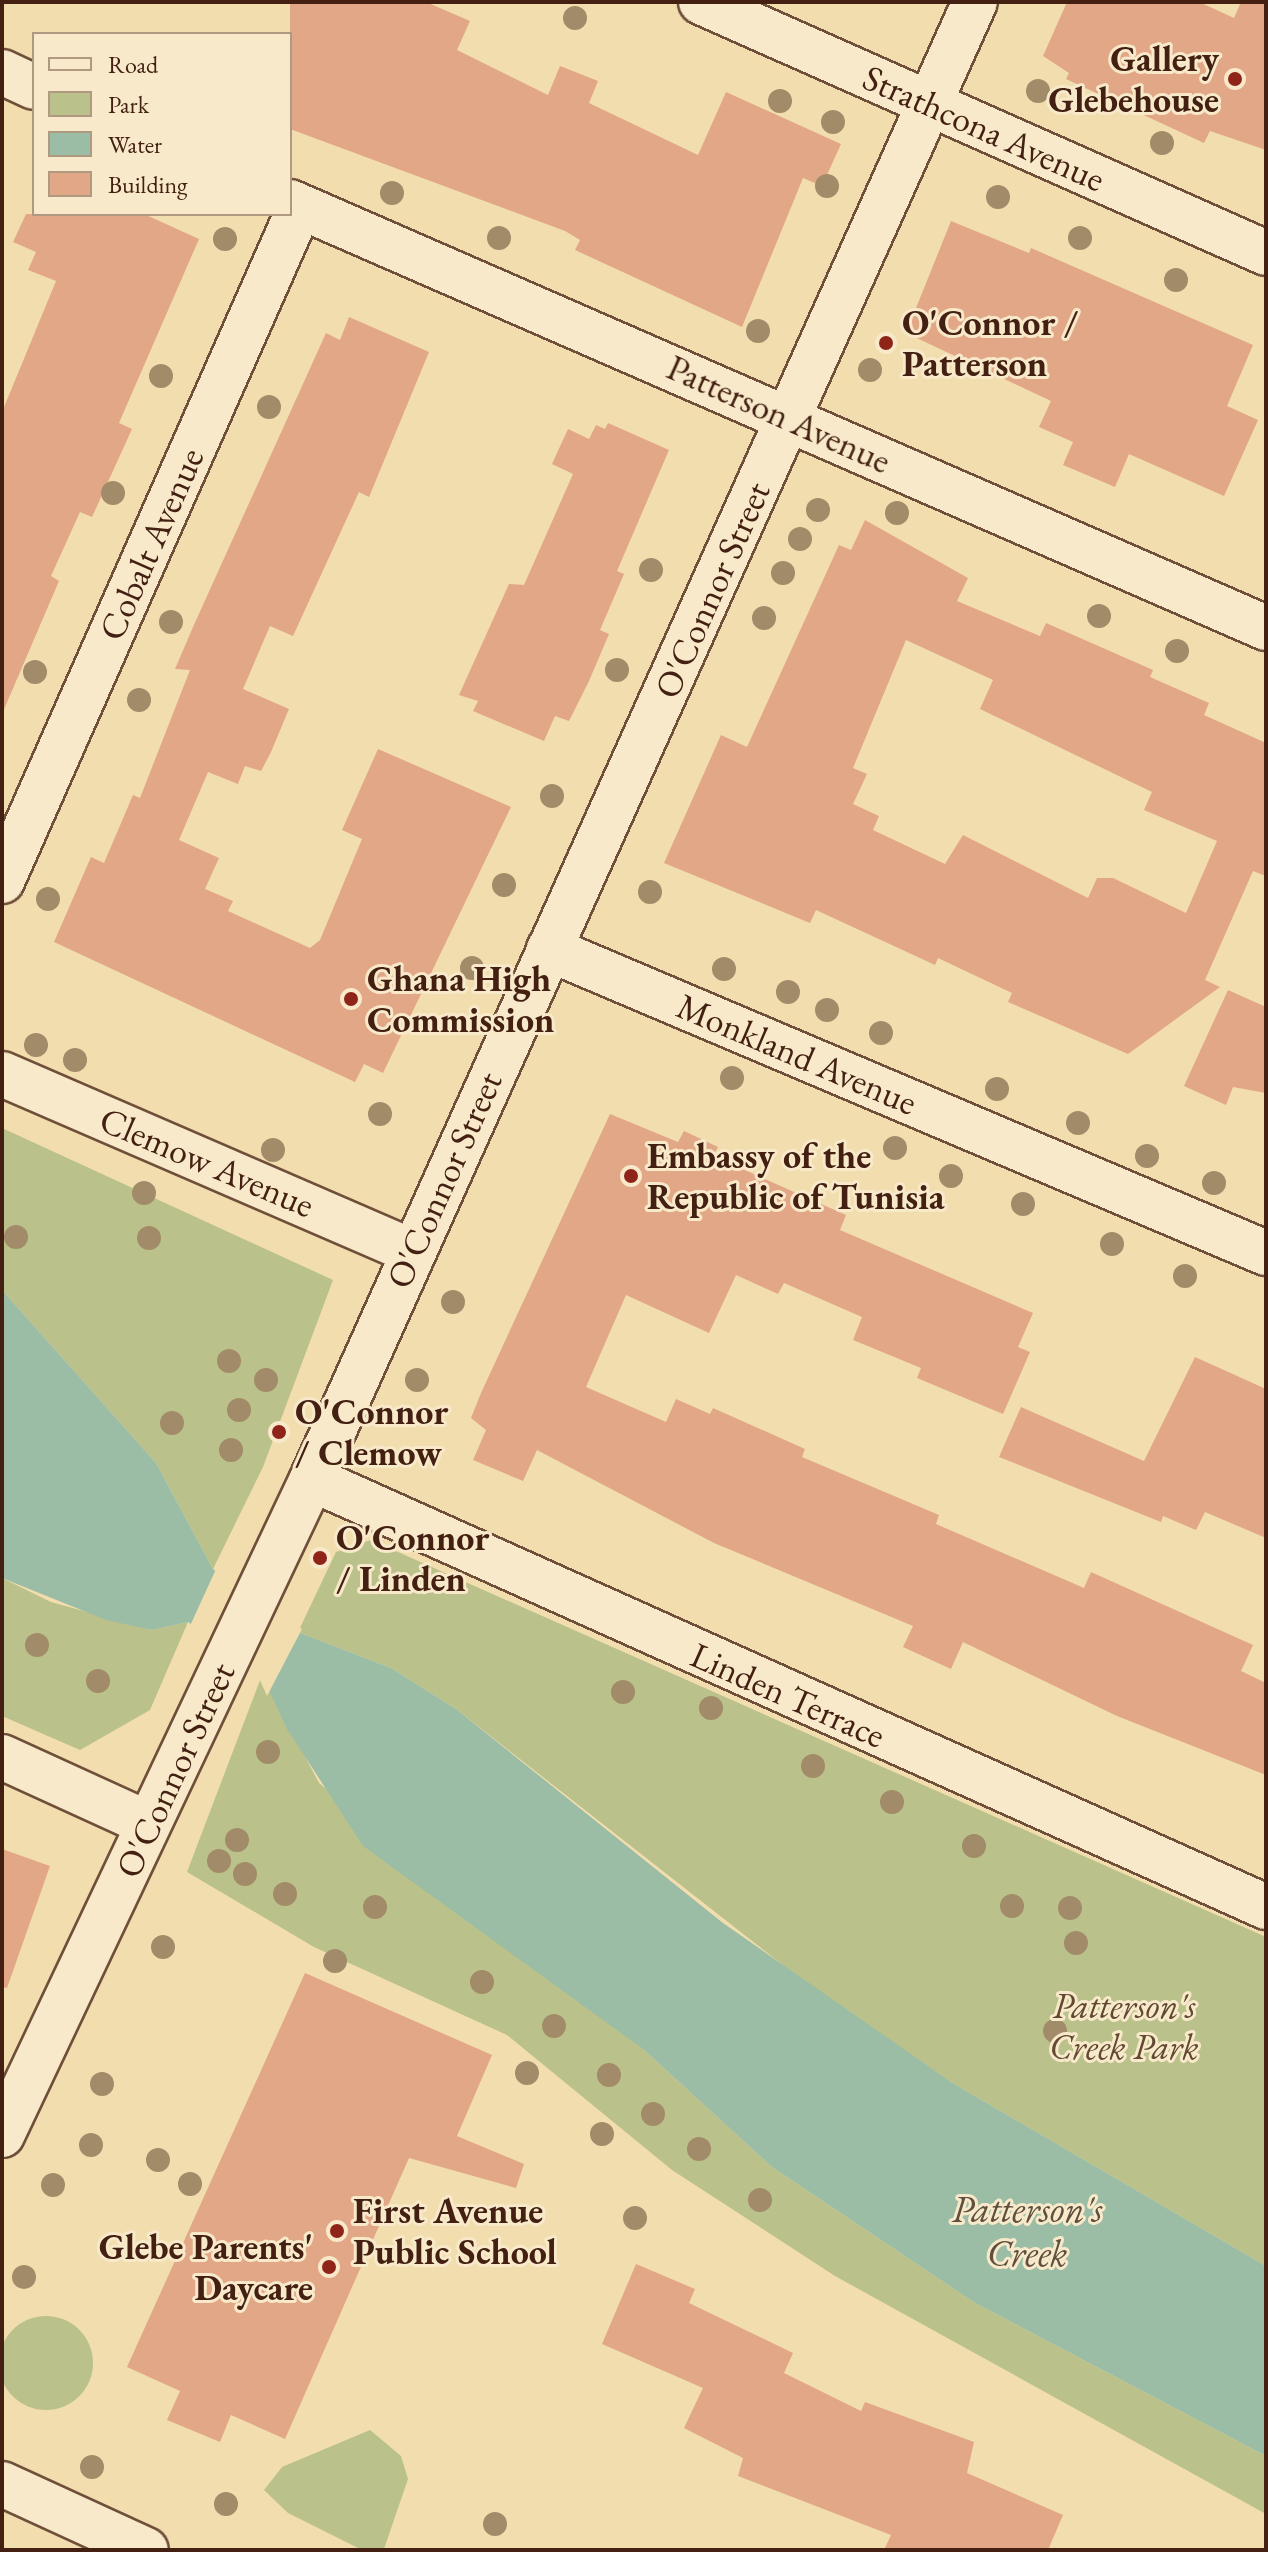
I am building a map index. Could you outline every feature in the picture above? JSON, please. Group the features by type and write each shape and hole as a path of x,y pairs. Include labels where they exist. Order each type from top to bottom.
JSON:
{"street":[{"name":"Strathcona Avenue","path":"701,2 1266,253"},
{"name":"O'Connor Street","path":"2,2135 312,1479 411,1251 791,416 975,2"},
{"path":"2,72 32,86"},
{"name":"Patterson Avenue","path":"295,204 791,416 1266,628"},
{"name":"Cobalt Avenue","path":"2,881 290,216"},
{"name":"Monkland Avenue","path":"549,949 1266,1253"},
{"name":"Clemow Avenue","path":"2,1074 411,1251"},
{"name":"Linden Terrace","path":"312,1479 1266,1907"},
{"path":"2,1757 147,1823"},
{"path":"2,2484 146,2550"}],"green space":[{"path":"2,1128 333,1280 263,1467 213,1569 156,1463 2,1290"},
{"name":"Patterson's Creek Park","path":"371,1540 1266,1937 1266,2266 951,2082 821,1995 456,1709 391,1668 298,1632 336,1552"},
{"path":"2,1578 51,1602 152,1630 188,1622 150,1710 80,1750 2,1716"},
{"path":"262,1675 319,1783 643,2049 772,2167 975,2303 1266,2456 1266,2514 835,2276 672,2170 507,2035 314,1947 187,1872"},
{"path":"46,2316 64,2319 80,2329 90,2345 93,2363 90,2381 80,2397 64,2407 46,2410 28,2407 12,2397 2,2381 -1,2363 2,2345 12,2329 28,2319"},
{"path":"370,2430 401,2456 408,2479 384,2549 362,2550 288,2513 264,2490 282,2467"}],"water":[{"name":"Patterson's Creek","path":"2,1290 156,1463 213,1569 298,1632 391,1668 456,1709 723,1923 951,2082 1266,2266 1266,2456 975,2303 772,2167 643,2049 363,1846 287,1729 262,1675 188,1622 152,1630 106,1620 2,1578"}],"pier":[{"path":"217,1567 302,1629 267,1696 259,1678 189,1628"}],"building":[{"path":"290,2 426,2 470,21 457,50 548,95 560,66 598,81 589,103 698,155 726,92 841,144 822,186 803,178 742,327 575,250 580,240 565,231 292,130"},
{"path":"1067,2 1199,2 1234,18 1241,2 1266,2 1266,150 1210,131 1204,143 1066,79 1069,73 1043,56"},
{"path":"26,214 148,216 199,239 119,423 132,429 92,517 80,512 51,576 59,581 2,714 2,412 56,281 28,270 36,252 13,242"},
{"path":"951,221 1029,253 1031,248 1253,345 1227,406 1258,420 1224,496 1129,454 1115,487 1063,465 1073,442 1039,427 1051,401 906,333"},
{"path":"349,317 429,352 369,497 359,492 293,636 270,626 243,689 289,709 271,752 261,771 245,766 238,784 208,772 179,840 219,858 205,889 233,901 228,911 310,948 320,940 362,839 342,830 378,749 511,807 383,1073 364,1064 355,1082 54,942 91,857 104,863 133,795 140,798 190,670 175,669 193,627 326,333 340,340"},
{"path":"608,423 669,450 617,571 624,574 600,630 609,634 589,681 569,721 555,716 544,741 473,711 478,701 459,695 509,584 524,585 573,474 552,464 568,429 589,439 596,425 605,429"},
{"path":"865,520 968,578 957,601 1040,636 1046,623 1153,670 1150,677 1209,703 1204,715 1266,743 1266,876 1253,871 1205,980 1220,987 1128,1054 1008,1002 1012,993 938,958 935,965 816,910 810,923 664,863 721,735 747,747 839,545 851,550","holes":["906,640 993,680 980,709 1152,792 1144,810 1217,841 1186,913 1113,878 1097,878 1088,898 963,835 945,864 873,830 879,816 853,804 867,774 853,768"]},
{"path":"1228,990 1266,1007 1266,1093 1233,1087 1226,1105 1184,1086"},
{"path":"610,1114 678,1142 684,1131 718,1147 713,1156 846,1215 840,1230 1033,1313 1018,1347 1030,1352 1003,1414 917,1378 921,1368 853,1340 862,1317 784,1283 778,1294 736,1275 709,1333 626,1295 586,1387 666,1422 676,1399 710,1414 713,1408 805,1449 802,1457 939,1515 936,1524 1084,1588 1091,1572 1253,1645 1241,1671 1266,1683 1266,1775 1117,1716 963,1642 951,1669 903,1647 913,1626 714,1543 537,1450 523,1481 473,1460 486,1430 471,1418"},
{"path":"1195,1357 1266,1389 1266,1538 1205,1512 1196,1530 1163,1516 1161,1522 999,1457 1021,1407 1144,1461"},
{"path":"2,1849 50,1866 7,1988 2,1987"},
{"path":"305,1973 492,2055 457,2136 524,2164 516,2188 409,2158 285,2439 231,2415 220,2442 167,2420 180,2391 127,2367"},
{"path":"636,2264 695,2289 689,2303 793,2353 784,2373 861,2411 865,2402 974,2442 967,2473 1063,2515 1048,2550 884,2550 891,2535 738,2476 743,2458 684,2428 703,2388 602,2344"}],"place":[{"name":"Gallery Glebehouse","path":"1235,79"},
{"name":"O'Connor / Patterson","path":"886,343"},
{"name":"Ghana High Commission","path":"351,999"},
{"name":"Embassy of the Republic of Tunisia","path":"631,1176"},
{"name":"O'Connor / Clemow","path":"279,1432"},
{"name":"O'Connor / Linden","path":"320,1558"},
{"name":"First Avenue Public School","path":"337,2231"},
{"name":"Glebe Parents' Daycare","path":"329,2267"}]}
